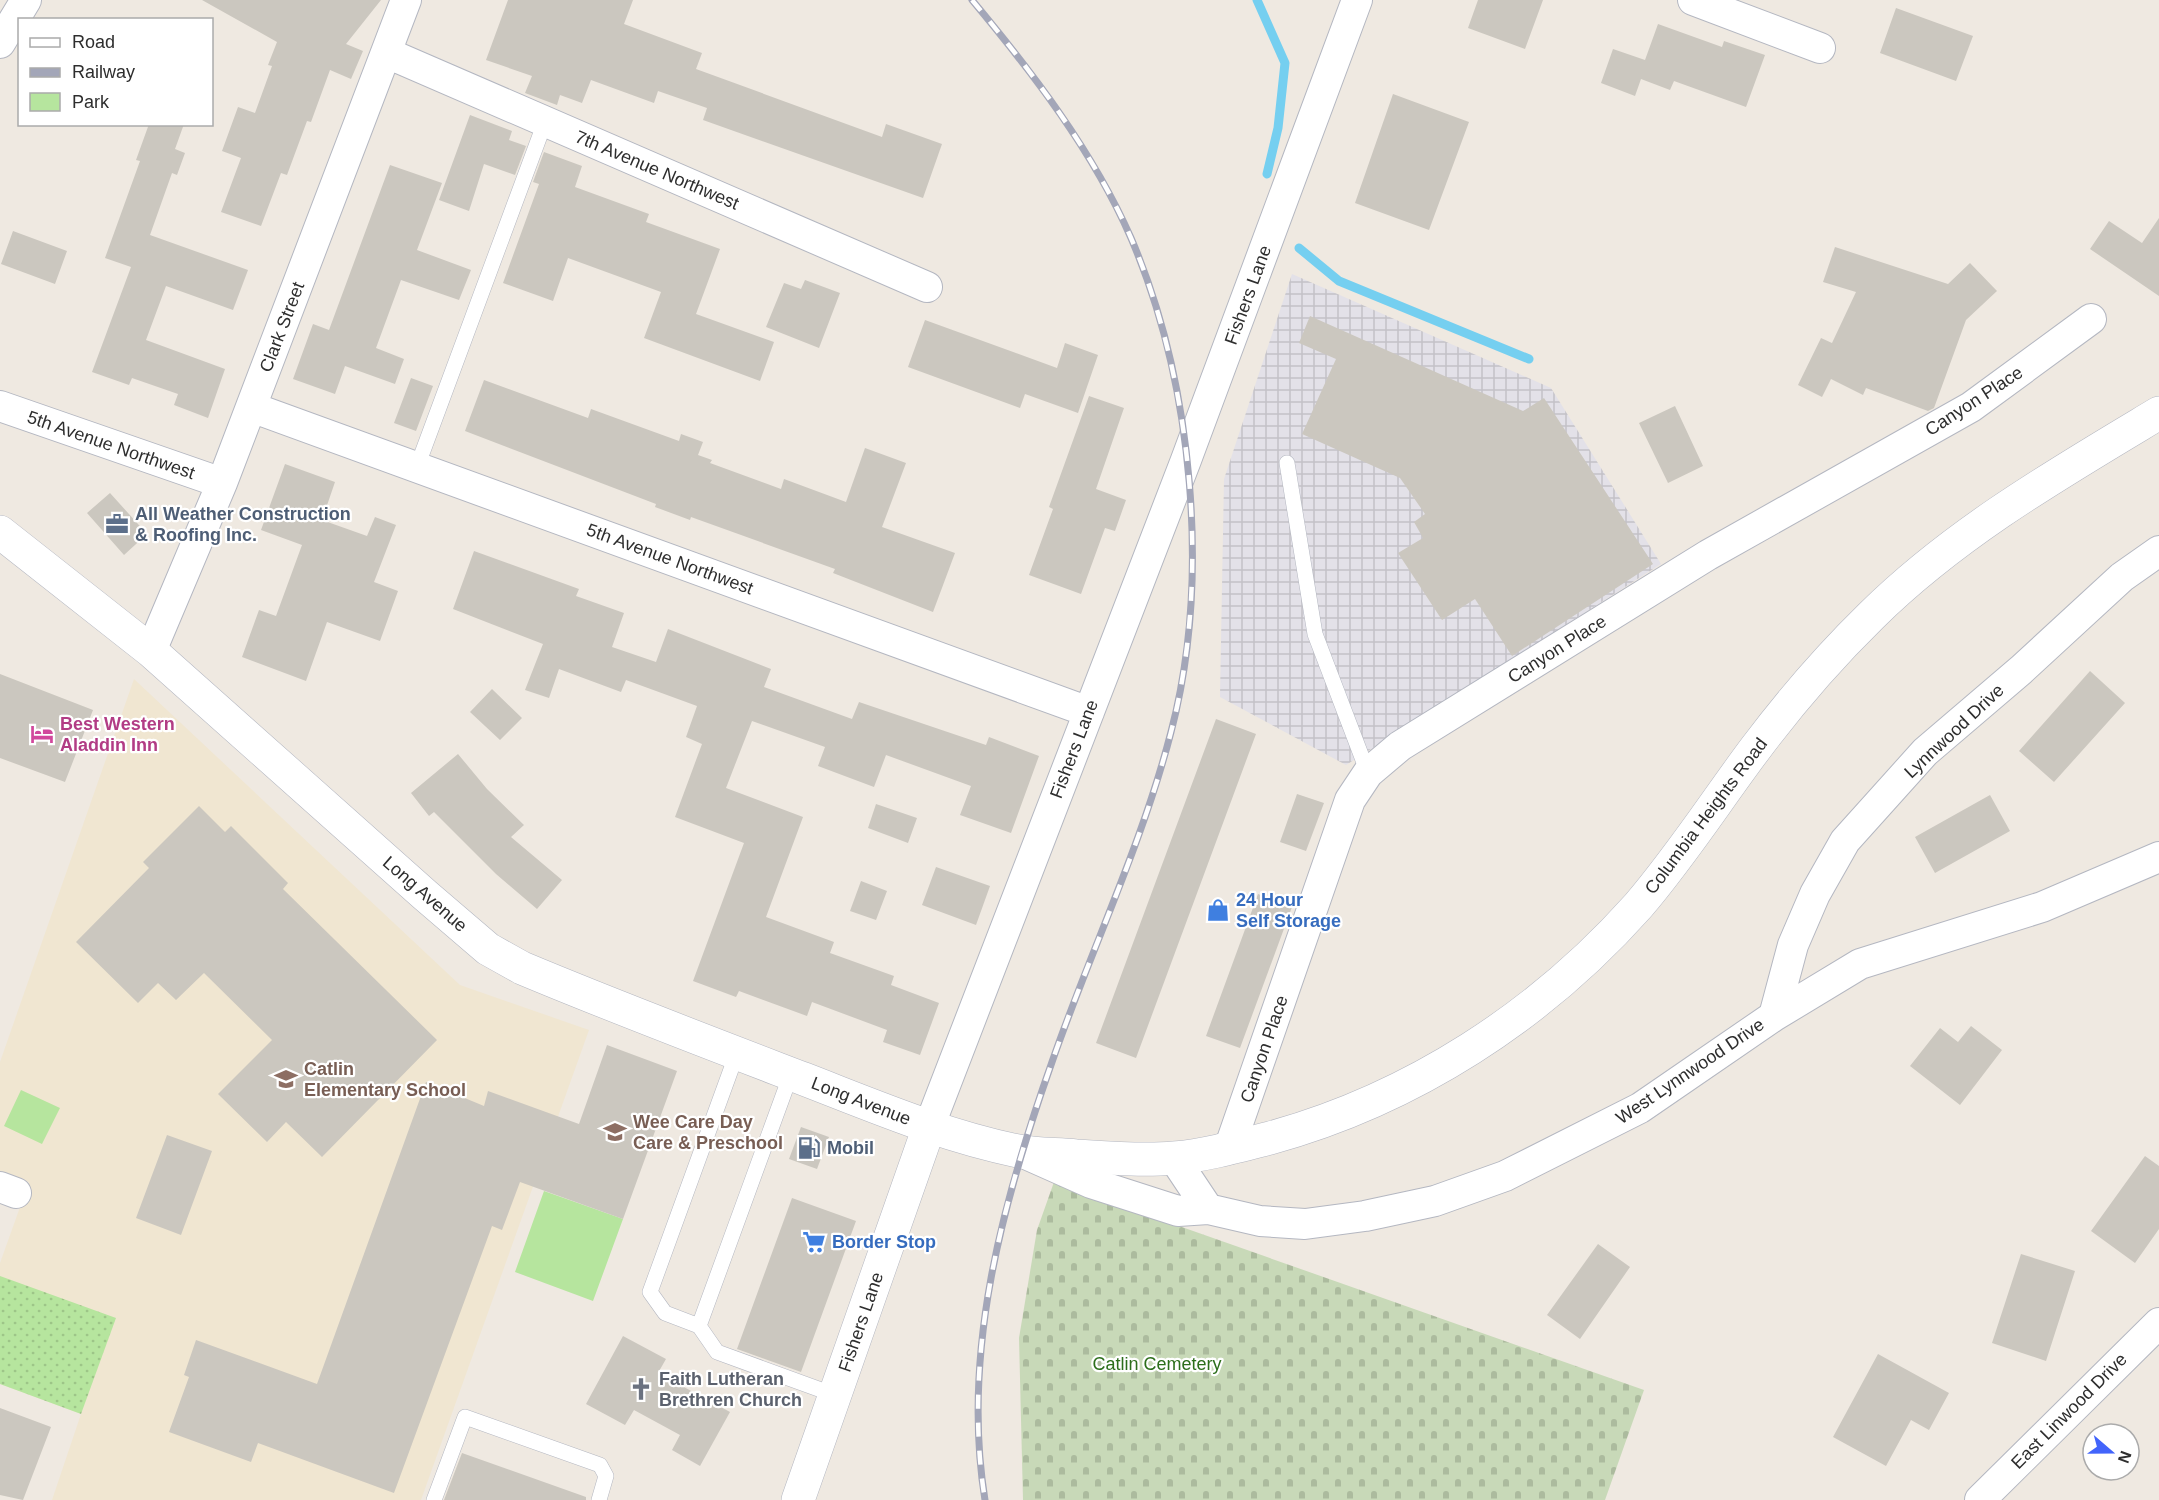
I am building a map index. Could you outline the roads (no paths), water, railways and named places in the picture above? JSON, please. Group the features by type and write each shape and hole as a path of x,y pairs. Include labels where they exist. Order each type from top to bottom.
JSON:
{"street":[{"path":"0,43 26,0"},
{"name":"Clark Street","path":"151,651 222,483 406,0"},
{"name":"Fishers Lane","path":"798,1500 929,1127 1186,460 1357,0"},
{"path":"1693,0 1820,48"},
{"name":"7th Avenue Northwest","path":"387,53 927,287"},
{"name":"Canyon Place","path":"1229,1149 1350,800 1368,773 1400,746 1708,555 1971,407 2091,319"},
{"name":"5th Avenue Northwest","path":"0,406 222,483"},
{"name":"5th Avenue Northwest","path":"251,407 1089,712"},
{"name":"Columbia Heights Road","path":"929,1127 1020,1151 1094,1157 1174,1158 1229,1149 1318,1125 1395,1093 1461,1056 1528,1008 1587,957 1637,907 1689,843 1754,751 1809,680 1874,612 1952,547 2040,484 2159,413"},
{"name":"Long Avenue","path":"0,532 151,651 425,896 488,949 542,977 929,1127"},
{"name":"Lynnwood Drive","path":"1774,1016 1793,945 1815,894 1845,842 1925,752 2021,670 2121,577 2159,551"},
{"name":"West Lynnwood Drive","path":"1020,1151 1091,1183 1178,1211 1208,1209 1260,1221 1305,1224 1365,1216 1435,1201 1505,1176 1640,1108 1774,1016 1860,964 2042,907 2159,857"},
{"path":"1174,1158 1208,1209"},
{"name":"East Linwood Drive","path":"1980,1500 2159,1323"}],"lane":[{"path":"417,467 545,122"},
{"path":"1287,463 1314,634 1368,773"},
{"path":"737,1053 650,1292 665,1313 699,1326 717,1352 835,1395"},
{"path":"699,1326 791,1074"},
{"path":"434,1500 465,1417 600,1465 606,1476 599,1500"}],"waterway":[{"path":"1257,0 1285,63 1278,128 1267,174"},
{"path":"1299,248 1339,281 1529,359"}],"railway":[{"path":"972,0 1060,113 1099,174 1131,238 1152,295 1169,355 1181,418 1189,482 1192,547 1190,611 1183,673 1171,732 1146,816 1067,1021 1034,1114 1003,1222 991,1278 978,1389 979,1445 985,1500"}],"place":[{"name":"All Weather Construction & Roofing Inc.","path":"117,524"},
{"name":"Best Western Aladdin Inn","path":"42,734"},
{"name":"24 Hour Self Storage","path":"1218,910"},
{"name":"Catlin Elementary School","path":"286,1079"},
{"name":"Wee Care Day Care & Preschool","path":"615,1132"},
{"name":"Mobil","path":"809,1148"},
{"name":"Border Stop","path":"814,1242"},
{"name":"Faith Lutheran Brethren Church","path":"641,1389"}],"park label":[{"name":"Catlin Cemetery","path":"1157,1364"}]}
